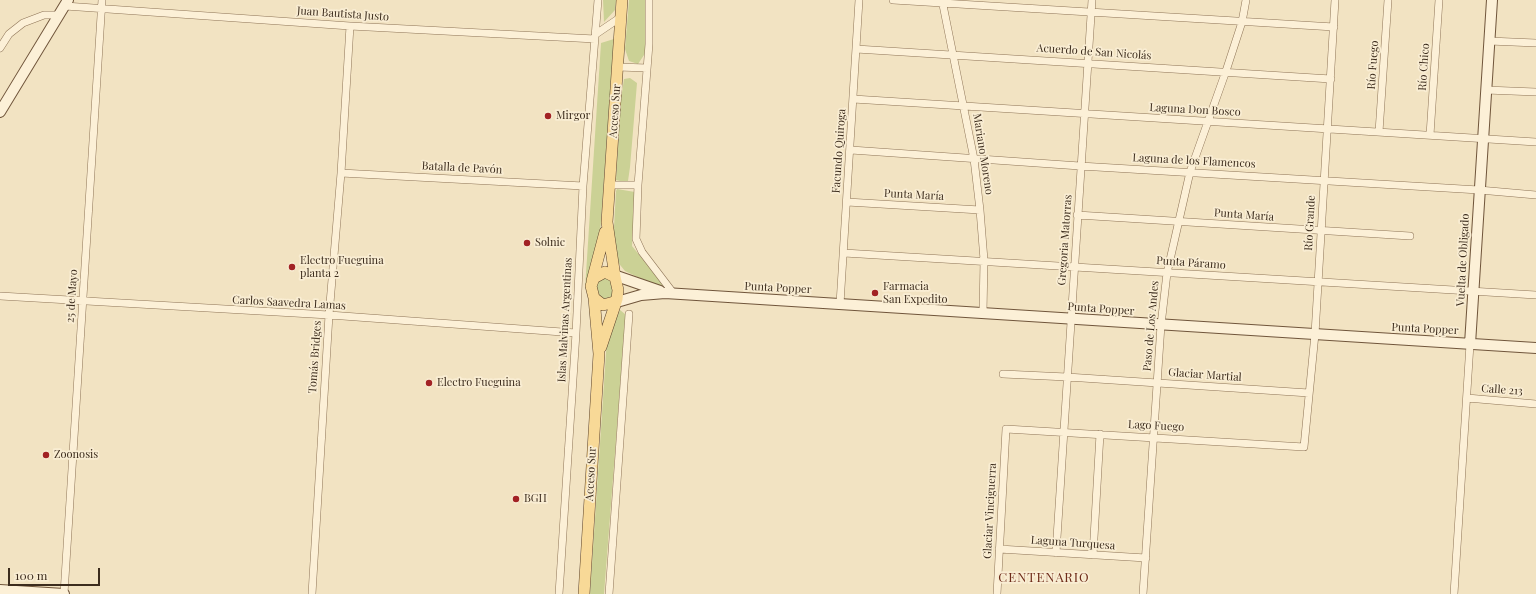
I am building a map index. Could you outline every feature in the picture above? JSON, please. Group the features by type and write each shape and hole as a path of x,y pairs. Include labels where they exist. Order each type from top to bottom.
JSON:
{"main road":[{"name":"Acceso Sur","path":"613,274 609,246 609,185 622,0"},
{"name":"Acceso Sur","path":"592,282 608,222"},
{"path":"599,274 613,274 618,285 614,302 603,305 594,298 591,291 592,282 599,274"},
{"name":"Acceso Sur","path":"584,594 599,354 594,298"},
{"name":"Acceso Sur","path":"599,354 614,302"}],"street":[{"name":"25 de Mayo","path":"64,594 102,0"},
{"name":"Islas Malvinas Argentinas","path":"559,594 576,333 583,186 598,0"},
{"path":"649,0 649,44 638,185 636,239 638,246 670,293"},
{"name":"Facundo Quiroga","path":"840,304 851,150 859,0"},
{"path":"893,0 1334,28"},
{"name":"Gregoria Matorras","path":"1056,553 1092,0"},
{"name":"Paso de Los Andes","path":"1143,594 1161,325 1166,273 1190,172 1242,22 1246,0"},
{"name":"Río Grande","path":"1304,447 1315,334 1323,180 1328,129 1335,0"},
{"name":"Río Fuego","path":"1379,132 1388,0"},
{"name":"Río Chico","path":"1430,135 1439,0"},
{"name":"Vuelta de Obligado","path":"1454,594 1492,0"},
{"name":"Mariano Moreno","path":"942,2 974,159 984,260 983,313"},
{"name":"Juan Bautista Justo","path":"0,48 9,34 23,23 64,7 102,8 350,26 596,36"},
{"path":"0,112 64,7"},
{"path":"596,36 621,17"},
{"name":"Tomás Bridges","path":"312,594 329,316 341,173 350,26"},
{"path":"1489,41 1536,43"},
{"name":"Acuerdo de San Nicolás","path":"856,49 1226,71 1331,79"},
{"path":"618,67 646,68"},
{"path":"1486,90 1536,92"},
{"name":"Laguna Don Bosco","path":"854,99 1536,142"},
{"name":"Laguna de los Flamencos","path":"851,150 1080,166 1479,190 1536,195"},
{"name":"Batalla de Pavón","path":"341,173 583,186"},
{"path":"609,185 638,185"},
{"name":"Punta María","path":"847,202 980,210"},
{"name":"Punta María","path":"1077,216 1410,236"},
{"name":"Punta Páramo","path":"844,253 984,260 1166,273 1536,295"},
{"name":"Punta Popper","path":"613,274 670,293"},
{"name":"Punta Popper","path":"614,302 641,294 670,293 1536,348"},
{"path":"605,334 619,309 641,294"},
{"name":"Carlos Saavedra Lamas","path":"0,296 576,333"},
{"path":"609,594 629,314"},
{"name":"Glaciar Martial","path":"1003,374 1309,393"},
{"name":"Calle 213","path":"1466,398 1536,404"},
{"name":"Lago Fuego","path":"1006,429 1304,447"},
{"name":"Glaciar Vinciguerra","path":"997,594 1006,429"},
{"path":"1093,555 1100,434"},
{"name":"Laguna Turquesa","path":"999,549 1146,558"},
{"path":"0,590 64,594"}],"green space":[{"path":"603,0 616,0 615,10 604,22"},
{"path":"629,0 648,0 646,52 638,64 629,61 625,49"},
{"path":"614,39 599,249 585,289 601,43"},
{"path":"630,78 637,83 630,167 628,181 620,181 616,180 621,99 624,79"},
{"path":"617,189 635,192 632,246 667,289 658,287 625,271 616,260 613,245"},
{"path":"605,276 612,280 613,296 605,301 596,293 597,282"},
{"path":"620,310 625,314 625,324 604,594 590,594 607,338"}],"place":[{"name":"Mirgor","path":"548,116"},
{"name":"Solnic","path":"527,243"},
{"name":"Electro Fueguina planta 2","path":"292,267"},
{"name":"Farmacia San Expedito","path":"875,293"},
{"name":"Electro Fueguina","path":"429,383"},
{"name":"Zoonosis","path":"46,455"},
{"name":"BGH","path":"516,499"}],"district":[{"name":"CENTENARIO","path":"1044,578"}]}
